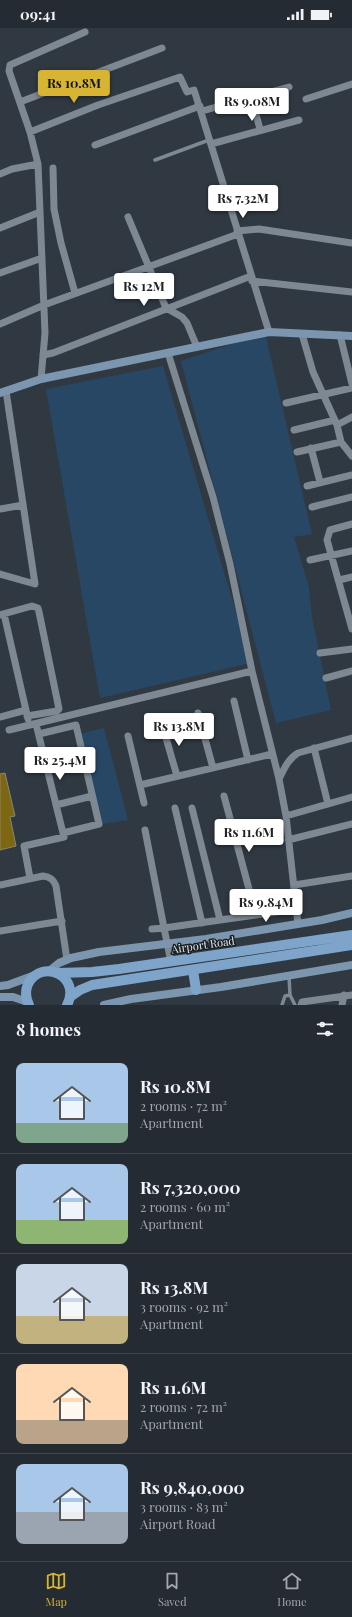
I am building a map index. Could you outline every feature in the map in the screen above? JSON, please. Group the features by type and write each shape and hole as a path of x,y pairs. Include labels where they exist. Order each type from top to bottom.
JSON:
{"main road":[{"name":"Airport Road","path":"36,975 53,972 92,972 171,962 352,935"},
{"name":"Airport Road","path":"69,1001 80,990 92,985 352,945"},
{"path":"192,970 196,990"},
{"name":"Airport Road","path":"53,972 64,977 68,983 70,990 69,1001"},
{"path":"28,1003 26,994 27,987 30,980 36,975"}],"street":[{"path":"41,379 46,333 38,164 30,132 9,71 10,65 85,32"},
{"path":"20,102 162,48"},
{"path":"30,132 98,105 180,76 187,92 194,90 201,109 237,232 269,332"},
{"path":"306,99 352,84"},
{"path":"95,145 201,109 289,87"},
{"path":"251,97 260,129"},
{"path":"210,142 299,120"},
{"path":"0,174 12,169 38,164"},
{"path":"53,168 54,209 61,243 75,293"},
{"path":"0,228 40,212"},
{"path":"128,217 166,308 177,313 184,320 197,347"},
{"path":"0,324 44,305 237,232 259,228 352,243"},
{"path":"0,272 42,258"},
{"path":"43,355 53,353 166,308 252,279 352,292"},
{"path":"0,574 35,584 3,392 41,379 269,332 352,336"},
{"path":"302,334 313,372 336,422 341,442 352,456"},
{"path":"340,335 352,384"},
{"path":"168,353 213,497 230,564 252,671 279,779 286,816 298,924"},
{"path":"286,403 352,388"},
{"path":"294,430 336,422 352,417"},
{"path":"297,452 341,442"},
{"path":"311,448 320,482"},
{"path":"307,486 352,475"},
{"path":"312,507 352,497"},
{"path":"0,509 23,505"},
{"path":"352,524 330,530 328,540 339,580 348,602 352,628"},
{"path":"310,560 352,551"},
{"path":"339,580 352,577"},
{"path":"0,717 27,713 57,711 59,708 38,608 32,606 2,614 27,713 39,734 64,837 24,846 30,878"},
{"path":"320,653 352,649"},
{"path":"9,730 252,671"},
{"path":"326,678 352,671"},
{"path":"234,700 248,760"},
{"path":"198,713 213,768"},
{"path":"162,724 177,776"},
{"path":"39,734 76,725 99,824 63,833"},
{"path":"128,736 144,803"},
{"path":"279,779 285,766 298,753 352,738"},
{"path":"314,748 328,804"},
{"path":"140,786 272,754"},
{"path":"47,767 83,758"},
{"path":"56,805 92,796"},
{"path":"224,796 256,915"},
{"path":"286,816 352,797"},
{"path":"175,808 202,923"},
{"path":"192,808 220,920"},
{"path":"288,840 352,824"},
{"path":"145,830 171,962"},
{"path":"0,885 43,876 49,877 53,880 56,886 67,960"},
{"path":"294,884 352,876"},
{"path":"152,929 297,909"},
{"path":"53,972 59,962 99,952 206,939 298,924 352,913"},
{"path":"0,931 62,921"},
{"path":"104,1005 131,999 289,976 352,965"},
{"name":"Airport Road","path":"0,986 8,985 36,975"},
{"path":"342,1005 344,995"},
{"path":"301,1005 302,1002 352,995"},
{"path":"0,997 13,996 28,1003"}],"lane":[{"path":"155,160 210,142"},
{"path":"289,976 290,995 295,1005"},
{"path":"282,1005 285,996 290,995"}],"shaded area":[{"path":"265,333 312,534 294,537 309,587 312,617 331,710 276,723 181,361"},
{"path":"163,366 251,663 100,698 46,389"},
{"path":"104,728 128,820 102,824 75,735"}],"building":[{"path":"5,773 15,816 10,817 16,846 0,850 0,774"}]}
